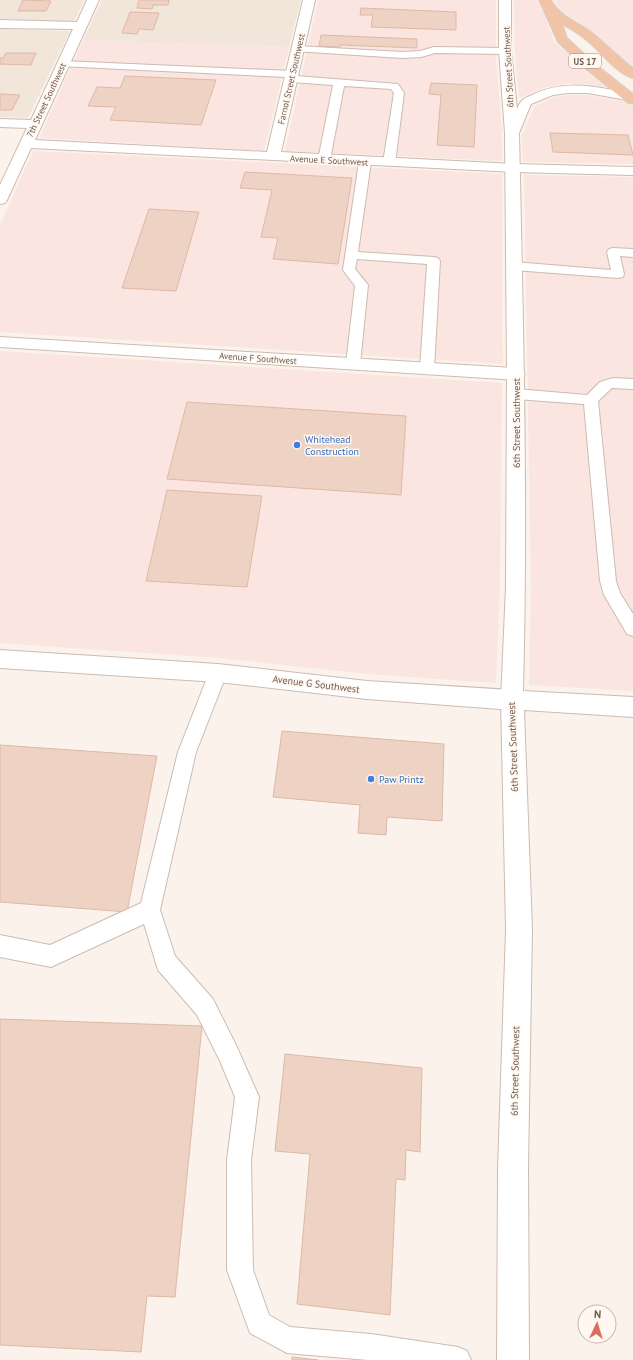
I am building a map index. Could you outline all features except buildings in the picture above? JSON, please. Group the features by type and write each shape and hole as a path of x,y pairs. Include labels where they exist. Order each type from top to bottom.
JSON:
{"highway":[{"name":"US 17","path":"548,5 590,37 614,60 633,74"},
{"name":"US 17","path":"548,5 562,39 590,66 630,98"}],"street":[{"name":"7th Street Southwest","path":"0,200 93,0"},
{"name":"Farnol Street Southwest","path":"273,157 310,0"},
{"name":"6th Street Southwest","path":"505,0 506,51 512,133 516,384 516,586 512,700 519,930 513,1168 513,1360"},
{"path":"0,24 81,26"},
{"name":"6th Street Southwest","path":"512,133 526,102 550,92 568,89 587,90 630,98"},
{"path":"0,123 35,124"},
{"name":"Avenue E Southwest","path":"26,144 365,162 633,171"},
{"name":"Avenue F Southwest","path":"0,342 427,369 516,384"},
{"name":"Avenue G Southwest","path":"0,659 218,673 366,690 633,707"}],"lane":[{"path":"298,49 402,55 412,55 434,50 506,51"},
{"path":"63,64 292,77 394,86 399,93 389,163"},
{"path":"324,160 339,82"},
{"path":"353,364 362,285 349,270 365,162"},
{"path":"514,266 618,274 613,252 633,253"},
{"path":"351,255 434,261 427,369"},
{"path":"633,384 612,382 603,385 591,400 608,581 612,595 633,629"},
{"path":"516,384 591,400"},
{"path":"218,673 187,752 150,910 166,962 205,1007 228,1053 247,1097 239,1160 240,1270 259,1324 287,1340 371,1347 458,1360"},
{"path":"0,946 51,956 150,910"}],"shaded area":[{"path":"0,0 84,0 74,22 0,19"},
{"path":"102,0 301,0 289,47 83,40"},
{"path":"318,0 496,0 496,55 502,132 500,137 502,137 502,161 285,151"},
{"path":"514,0 536,0 541,8 539,9 543,12 554,41 582,68 606,87 586,84 564,84 543,88 519,98 515,51"},
{"path":"554,0 633,0 633,66 621,58 598,35 559,9"},
{"path":"0,29 70,31 28,118 0,117"},
{"path":"83,40 289,47 264,151 39,138"},
{"path":"587,95 623,101 633,107 633,164 523,162 522,135 535,106 555,97"},
{"path":"33,151 502,174 503,364 0,332 0,225"},
{"path":"524,175 633,177 633,691 529,685 531,588"},
{"path":"0,351 502,383 500,584 496,683 368,674 220,658 0,643"}],"place":[{"name":"Whitehead Construction","path":"297,445"},
{"name":"Paw Printz","path":"371,779"}]}
